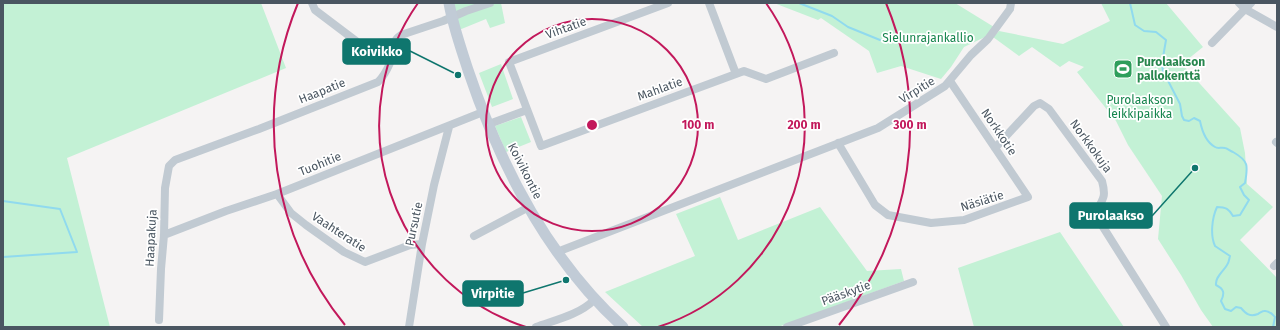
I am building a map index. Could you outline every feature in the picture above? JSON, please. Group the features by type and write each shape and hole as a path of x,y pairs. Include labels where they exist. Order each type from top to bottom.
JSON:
{"main road":[{"name":"Koivikontie","path":"448,3 451,17 483,112 521,196 558,252 594,300 623,327"}],"street":[{"path":"312,3 315,10 360,44 394,42 397,37 401,35 490,3"},
{"name":"Vihtatie","path":"523,99 509,62 668,3"},
{"path":"710,3 736,74"},
{"name":"Virpitie","path":"558,252 878,128 945,86 971,54 988,39 1010,9 1011,3"},
{"path":"1212,43 1245,5 1277,26"},
{"name":"Haapatie","path":"175,160 378,82 388,69 394,42"},
{"name":"Mahlatie","path":"523,99 538,147 744,71 766,79 834,53"},
{"name":"Norkkotie","path":"950,81 1028,197"},
{"name":"Norkkokuja","path":"995,148 1034,106 1040,103 1049,109 1102,181 1105,192 1096,212 1098,220 1166,327"},
{"path":"488,124 527,110"},
{"name":"Tuohitie","path":"164,235 226,211 277,194 449,127 483,112"},
{"name":"Pursutie","path":"409,327 422,244 434,185 449,127"},
{"name":"Näsiätie","path":"838,143 875,204 888,215 931,223 964,220 1028,197"},
{"name":"Haapakuja","path":"159,320 165,188 169,166 175,160"},
{"name":"Vaahteratie","path":"277,194 291,213 306,225 344,252 365,262 410,245 422,244"},
{"path":"474,236 529,207"},
{"name":"Pääskytie","path":"787,327 913,282"},
{"path":"536,327 579,311 594,300"}],"green space":[{"path":"3,3 261,3 286,68 67,158 110,327 3,327"},
{"path":"452,3 501,3 505,23 490,28 486,19 459,30"},
{"name":"Sielunrajankallio","path":"774,3 955,3 994,27 985,37 964,47 941,79 901,66 877,73 869,51 821,18 818,20"},
{"name":"Purolaakson leikkipaikka","path":"1101,3 1166,3 1203,47 1182,64 1240,128 1245,153 1247,184 1273,207 1240,240 1277,278 1277,327 1213,327 1158,239 1162,196 1128,145 1116,121 1077,72 1084,67 1069,61 1060,67 1032,47 1019,56 993,37 999,31 1063,44 1110,21"},
{"path":"501,64 513,99 492,107 479,73"},
{"path":"521,117 531,142 506,152 495,126"},
{"path":"720,197 738,240 820,207 867,271 901,269 904,281 778,327 643,327 605,292 695,256 676,214"},
{"path":"1060,232 1124,327 974,327 958,268"}],"waterway":[{"path":"799,3 832,16 848,27 880,40"},
{"path":"1130,3 1135,25 1144,31 1156,32 1166,40 1162,63 1163,71 1180,104 1184,120 1189,121 1194,118 1200,121 1205,136 1212,145 1217,148 1226,148 1245,161 1247,168 1245,183 1240,187 1244,195 1249,200 1240,215 1233,216 1227,209 1217,207 1214,216 1212,226 1213,242 1215,246 1230,256 1228,264 1217,279 1216,285 1221,288 1223,292 1221,301 1225,309 1231,311 1236,307 1241,308 1250,315 1258,314 1263,311 1270,312 1275,317 1273,327"},
{"path":"3,201 60,209 77,252 3,257"}],"place":[{"name":"Purolaakson pallokenttä","path":"1123,69"},
{"name":"Koivikko","path":"458,75"},
{"name":"Purolaakso","path":"1195,168"},
{"name":"Virpitie","path":"566,280"}]}
